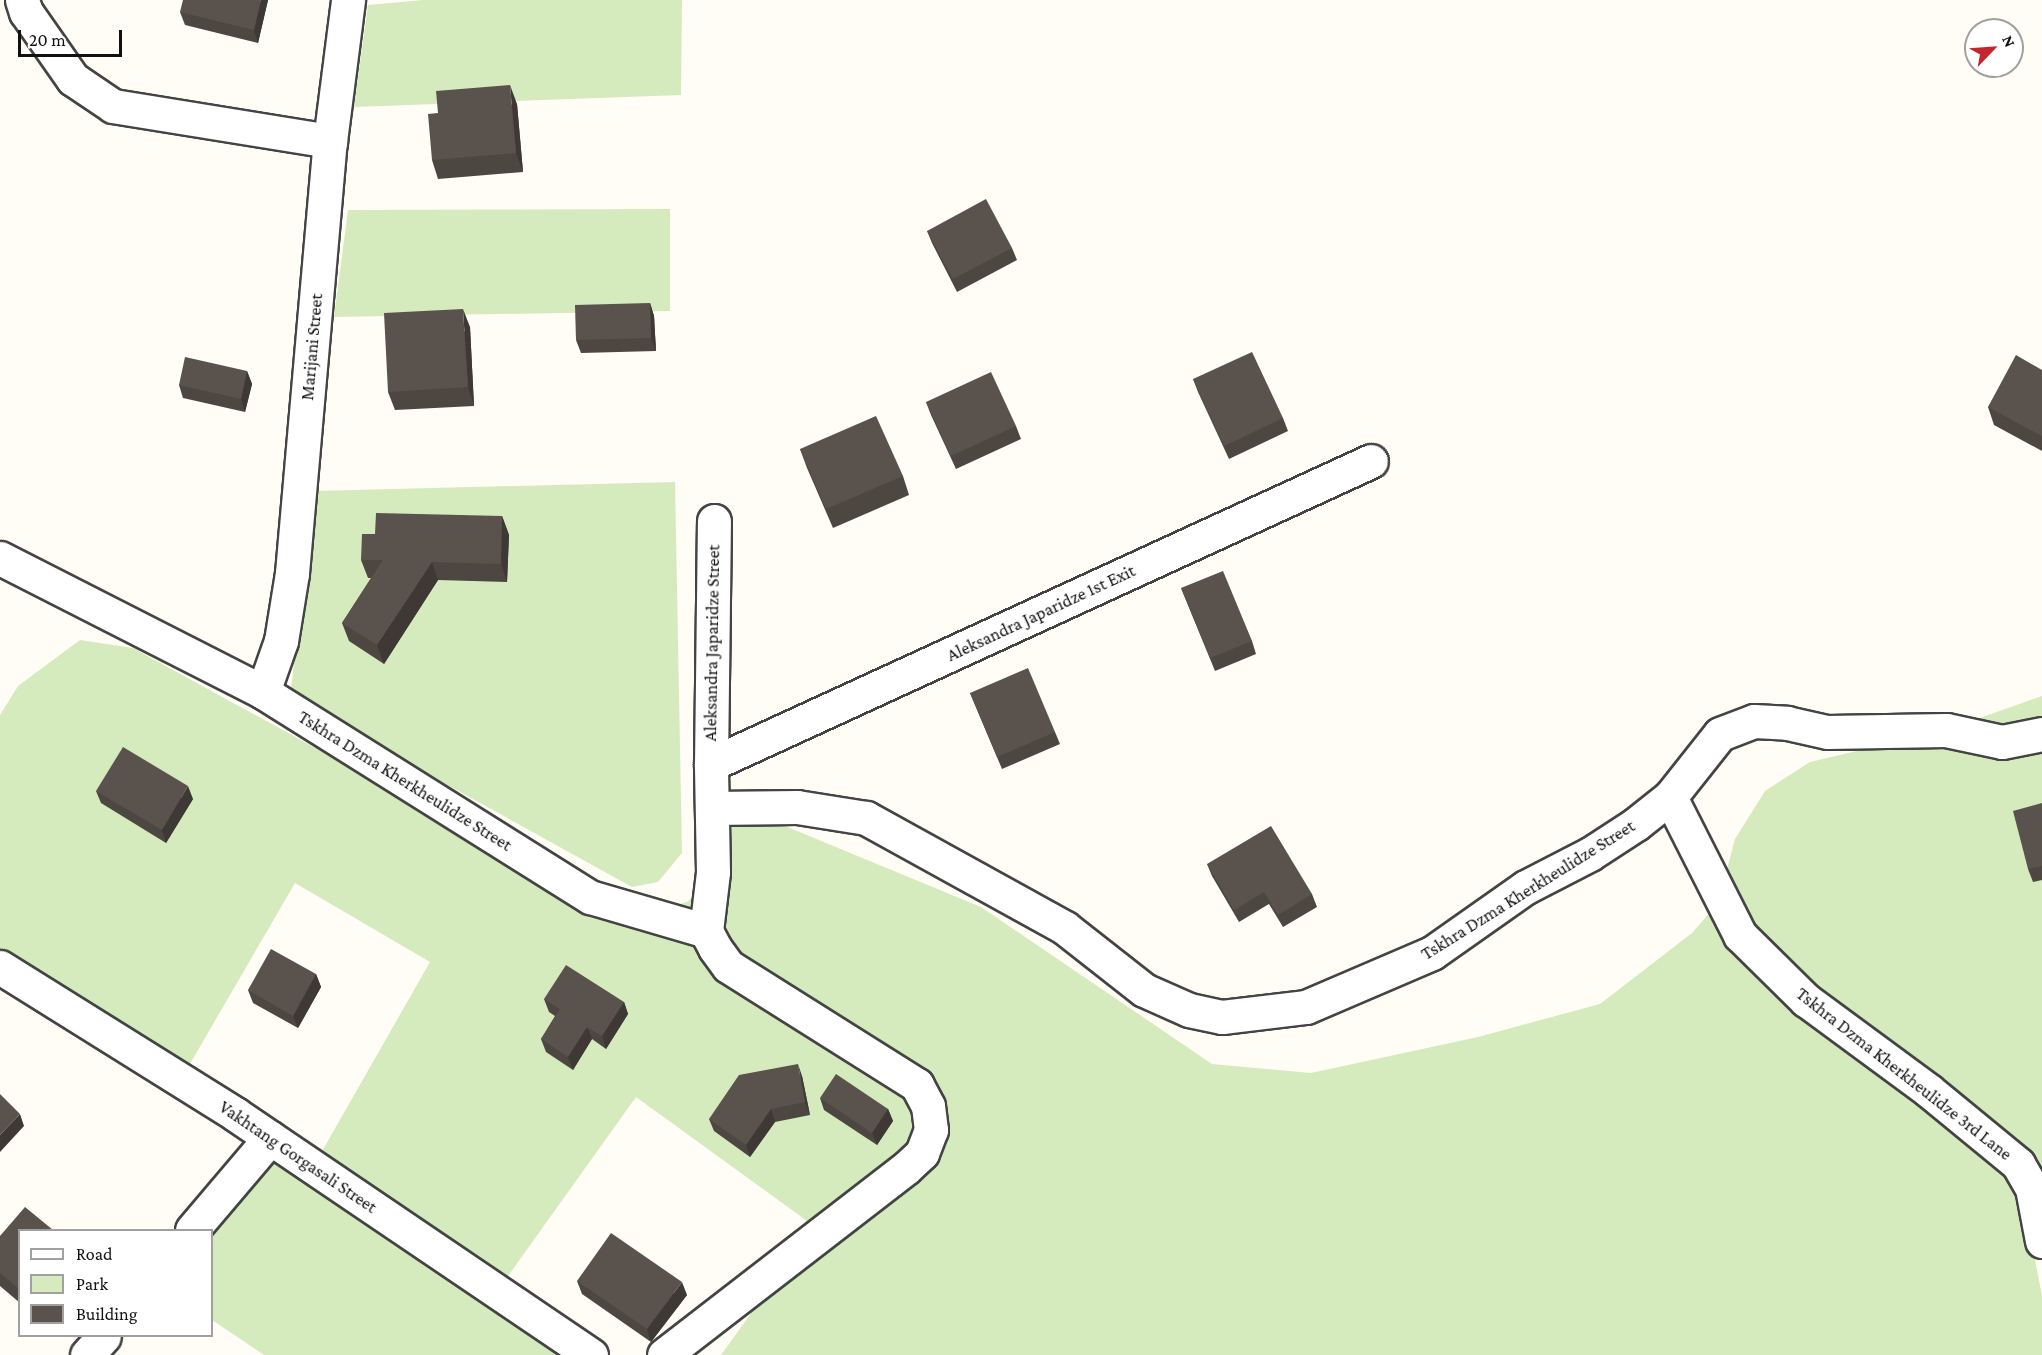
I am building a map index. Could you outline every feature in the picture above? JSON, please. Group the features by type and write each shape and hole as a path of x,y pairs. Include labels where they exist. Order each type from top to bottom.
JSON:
{"street":[{"path":"22,0 26,12 73,80 112,106 330,141"},
{"name":"Marijani Street","path":"263,692 281,641 292,573 330,141 348,0"},
{"name":"Aleksandra Japaridze 1st Exit","path":"711,764 1371,461"},
{"name":"Aleksandra Japaridze Street","path":"711,764 714,521"},
{"name":"Tskhra Dzma Kherkheulidze Street","path":"0,558 263,692 590,897 706,931"},
{"name":"Tskhra Dzma Kherkheulidze Street","path":"712,808 797,807 866,818 1065,928 1144,990 1189,1010 1222,1017 1306,1006 1432,953 1526,887 1590,854 1636,825 1670,797 1720,734 1754,721 1787,723 1827,732 1946,730 2002,742 2042,734"},
{"path":"664,1355 906,1168 922,1153 931,1130 928,1106 917,1085 728,966 715,948 706,931 713,872 711,764"},
{"name":"Tskhra Dzma Kherkheulidze 3rd Lane","path":"1670,797 1740,935 1806,1000 1928,1090 2018,1164 2032,1188 2042,1241"},
{"name":"Vakhtang Gorgasali Street","path":"0,967 270,1138 591,1355"},
{"path":"193,1229 270,1138"},
{"path":"87,1355 102,1337"}],"green space":[{"path":"423,0 682,0 681,95 354,107 368,5"},
{"path":"670,209 670,311 334,317 348,210"},
{"path":"675,482 682,853 658,882 632,887 290,698 314,491"},
{"path":"80,640 133,648 602,905 641,915 687,902 707,884 715,797 981,907 1212,1064 1311,1073 1478,1037 1600,1004 1692,933 1711,911 1726,941 1767,986 2008,1172 2022,1191 2042,1296 2042,1355 721,1355 814,1226 636,1097 508,1276 321,1153 430,962 295,883 187,1069 0,954 0,715 18,686"},
{"path":"2042,696 2042,1192 1816,998 1748,930 1724,880 1735,839 1765,791 1810,762 1946,730"},
{"path":"272,1155 569,1355 264,1355 213,1321 213,1229"}],"building":[{"path":"183,0 261,0 254,30 180,12"},
{"path":"510,85 516,153 432,160 428,114 438,113 436,91"},
{"path":"986,199 1012,248 953,279 927,231"},
{"path":"650,303 651,338 576,340 575,305"},
{"path":"463,309 468,387 388,392 384,313"},
{"path":"1252,352 1283,418 1224,446 1193,379"},
{"path":"2016,355 2042,370 2042,436 1988,407"},
{"path":"185,357 247,371 241,399 179,385"},
{"path":"991,372 1016,426 951,456 926,402"},
{"path":"876,416 903,476 826,509 800,449"},
{"path":"376,513 502,516 501,564 432,562 377,645 342,623 383,560 361,560 362,534 375,534"},
{"path":"1223,571 1252,641 1210,658 1181,588"},
{"path":"1028,668 1055,732 997,757 970,693"},
{"path":"123,747 188,786 162,830 96,791"},
{"path":"2042,803 2042,866 2028,869 2013,811"},
{"path":"1271,826 1312,894 1278,915 1264,892 1234,910 1207,864"},
{"path":"271,949 316,974 293,1016 248,990"},
{"path":"566,965 624,1002 602,1036 587,1027 568,1057 541,1039 560,1009 544,999"},
{"path":"798,1064 805,1102 771,1109 746,1145 709,1119 739,1075"},
{"path":"836,1074 888,1109 872,1133 820,1098"},
{"path":"0,1094 20,1114 0,1135"},
{"path":"25,1207 52,1229 18,1229 18,1288 0,1273 0,1236"},
{"path":"611,1233 682,1282 647,1329 577,1281"}]}
